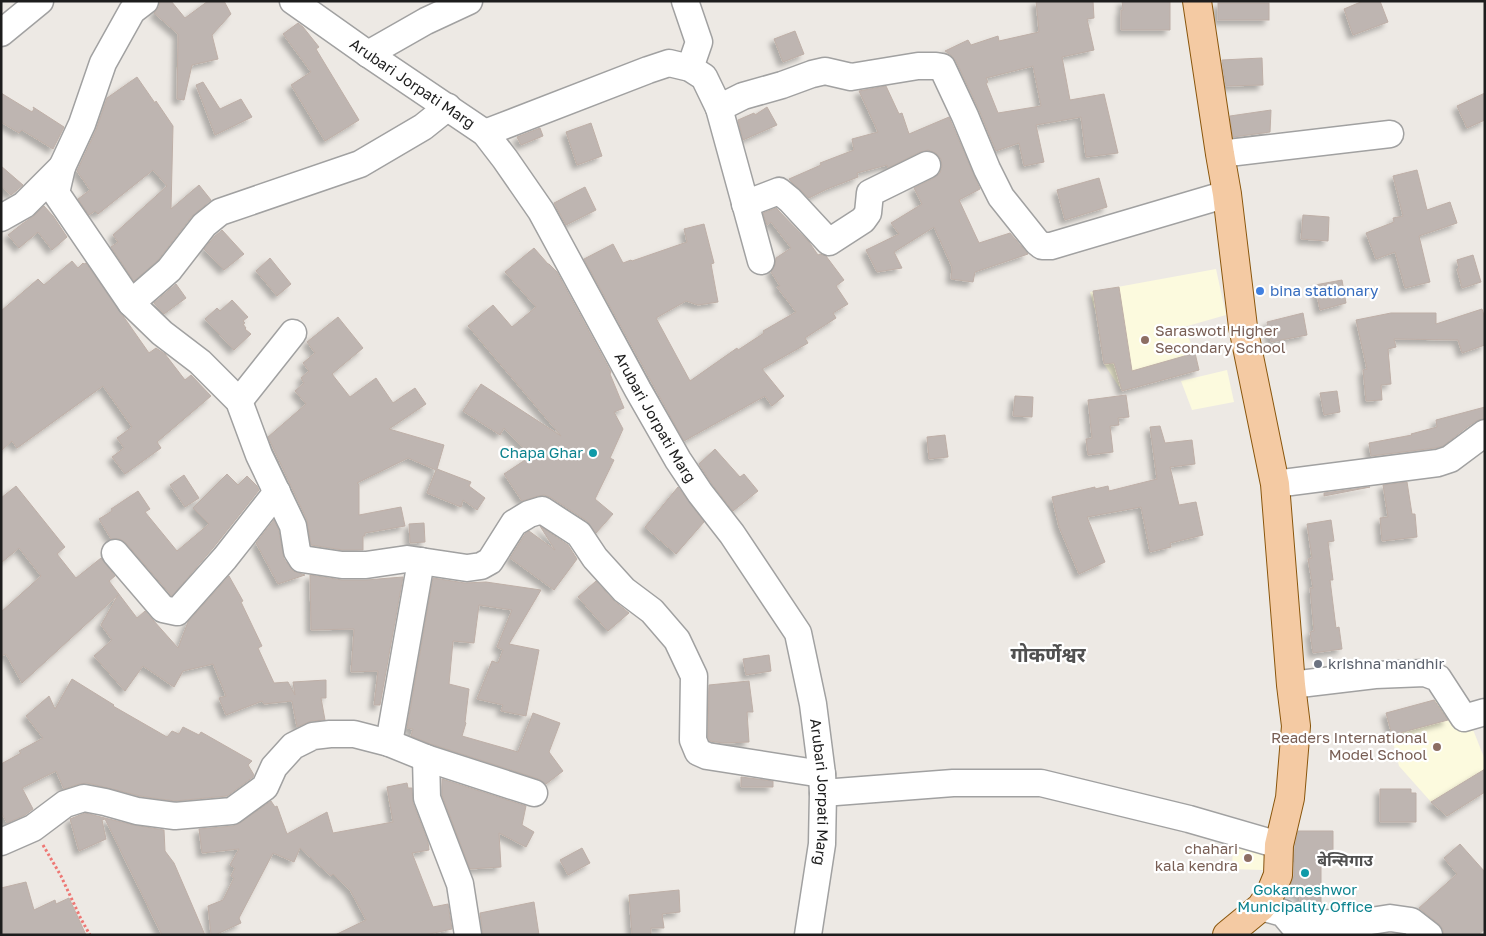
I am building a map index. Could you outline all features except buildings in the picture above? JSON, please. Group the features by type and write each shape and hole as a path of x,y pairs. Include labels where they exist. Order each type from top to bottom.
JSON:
{"main road":[{"path":"1197,1 1227,194 1243,327 1275,484 1296,726 1290,798 1279,845 1278,875 1271,892 1261,907 1227,935"}],"street":[{"path":"1,33 40,1"},
{"path":"145,1 132,11 103,64 82,124 62,167 56,193 130,302 162,333 200,362 239,400 259,455 293,526 297,551 302,559 342,565 366,566 407,560 467,568 481,566 490,561 514,523 529,514 542,510 579,534 595,558 618,584 652,611 677,640 694,676 693,740 698,752 707,756 822,783 1041,783 1189,819 1279,845"},
{"name":"Arubari Jorpati Marg","path":"293,1 486,133 541,211 678,460 700,493 732,534 798,634 813,704 822,783 822,844 808,935"},
{"path":"368,54 426,20 469,1"},
{"path":"685,1 698,42 690,68"},
{"path":"486,133 669,63 690,68 704,78 720,108 760,261"},
{"path":"720,108 743,96 818,72 825,71 851,77 918,66 942,67 1001,197 1042,246 1052,246 1227,194"},
{"path":"130,302 169,270 204,225 220,212 360,164 423,127 448,107"},
{"path":"1220,154 1390,134"},
{"path":"745,204 779,191 790,200 829,242 863,220 868,212 870,193 927,165"},
{"path":"1,218 24,205 62,167"},
{"path":"239,400 293,332"},
{"path":"1275,484 1438,463 1450,459 1485,433"},
{"path":"116,552 162,609 177,612 225,558 277,492"},
{"path":"388,743 421,561"},
{"path":"1291,685 1375,675 1425,673 1438,678 1464,718 1485,712"},
{"path":"1,842 33,828 65,804 84,798 136,811 175,816 232,811 265,787 274,767 293,746 313,736 330,734 354,734 388,743 426,758 534,794"},
{"path":"426,758 426,798 460,884 468,935"},
{"path":"1261,907 1283,913 1293,925 1371,921 1390,918 1411,921 1430,935"}],"path":[{"path":"33,828 61,876 90,935"}],"shaded area":[{"name":"Saraswoti Higher Secondary School","path":"1216,269 1226,315 1184,327 1195,353 1199,370 1122,391 1104,364 1096,313 1090,292"},
{"path":"1227,370 1234,402 1192,410 1181,381"},
{"name":"Readers International Model School","path":"1459,694 1485,760 1485,792 1447,816 1431,802 1399,766 1386,713"},
{"name":"chahari kala kendra","path":"1233,846 1264,848 1263,870 1232,869"}],"place":[{"name":"bina stationary","path":"1260,291"},
{"name":"Saraswoti Higher Secondary School","path":"1145,340"},
{"name":"Chapa Ghar","path":"593,453"},
{"name":"krishna mandhir","path":"1318,664"},
{"name":"Readers International Model School","path":"1437,747"},
{"name":"chahari kala kendra","path":"1248,858"},
{"name":"Gokarneshwor Municipality Office","path":"1305,873"}],"district":[{"name":"गोकर्णेश्वर","path":"1048,655"},
{"name":"बेन्सिगाउ","path":"1345,860"}]}
